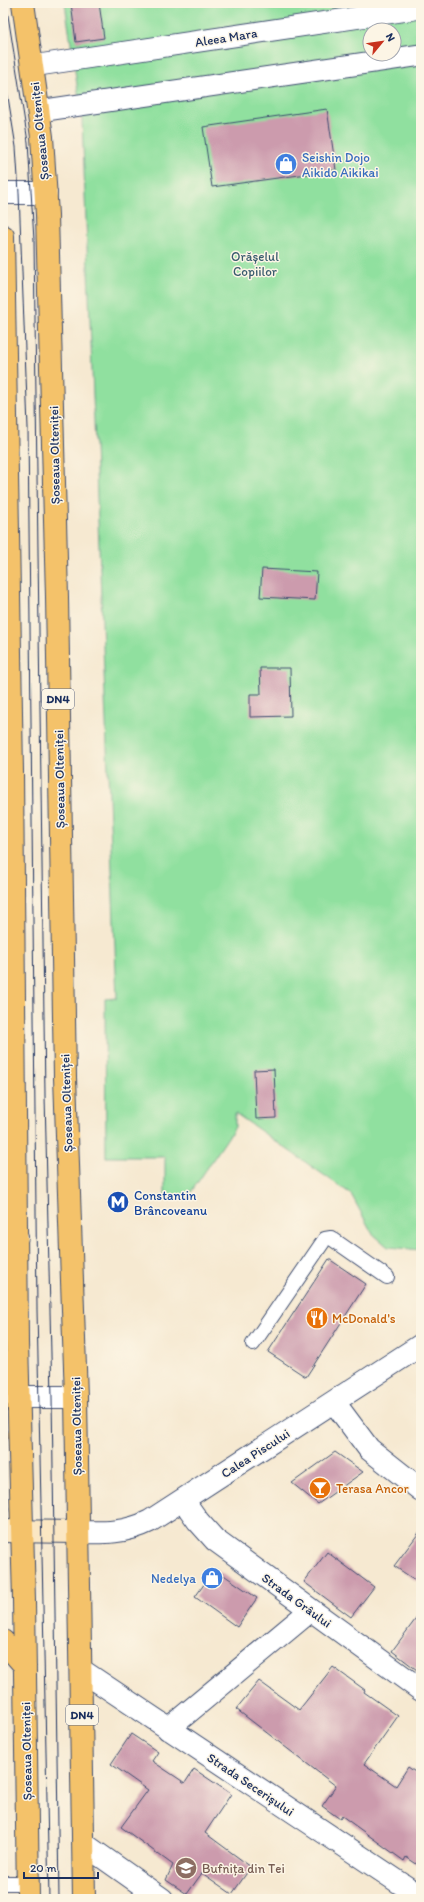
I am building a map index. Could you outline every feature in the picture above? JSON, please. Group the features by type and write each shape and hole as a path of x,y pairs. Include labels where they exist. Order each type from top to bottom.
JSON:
{"main road":[{"name":"Șoseaua Olteniței","path":"23,3 39,111 46,193 57,589 65,1077 76,1397 84,1899"},
{"name":"Șoseaua Olteniței","path":"3,236 8,772 16,1237 11,1395 13,1530 25,1666 28,1891"},
{"path":"3,1269 16,1237"},
{"path":"13,1530 78,1532"},
{"path":"3,1641 25,1666"}],"street":[{"name":"Aleea Mara","path":"32,66 421,8"},
{"path":"39,111 421,56"},
{"path":"3,193 46,193"},
{"name":"Calea Piscului","path":"78,1532 112,1533 138,1527 183,1500 421,1345"},
{"path":"11,1395 76,1397"},
{"path":"334,1402 369,1449 421,1490"},
{"name":"Strada Grâului","path":"183,1500 198,1521 215,1540 310,1611 421,1690"},
{"path":"168,1729 310,1611"},
{"name":"Strada Secerișului","path":"81,1670 421,1898"},
{"path":"84,1844 162,1899"}],"lane":[{"path":"253,1344 325,1239 331,1238 386,1277"},
{"path":"3,1883 28,1891"}],"green space":[{"name":"Orășelul Copiilor","path":"65,3 421,3 421,1250 388,1247 372,1233 351,1194 235,1113 235,1127 187,1198 165,1196 165,1157 106,1157 105,999 117,998 82,119"}],"building":[{"path":"71,3 99,3 104,38 76,42"},
{"path":"327,109 336,170 212,187 203,127"},
{"path":"262,569 317,572 315,600 260,597"},
{"path":"260,668 290,668 291,716 250,717 250,694 261,694"},
{"path":"274,1069 276,1118 256,1119 254,1070"},
{"name":"McDonald's","path":"329,1259 366,1284 306,1377 268,1352"},
{"name":"Terasa Ancor","path":"335,1452 363,1472 318,1504 292,1483"},
{"path":"421,1530 421,1584 394,1566"},
{"path":"327,1552 374,1587 351,1617 304,1582"},
{"path":"215,1569 257,1598 237,1627 195,1597"},
{"path":"421,1612 421,1673 392,1651"},
{"path":"333,1667 365,1690 364,1692 398,1716 364,1764 396,1786 408,1767 421,1776 421,1867 406,1857 404,1861 342,1816 340,1819 322,1806 336,1786 236,1709 259,1681 299,1710"},
{"path":"131,1734 158,1752 152,1761 185,1783 194,1769 231,1794 205,1833 251,1867 232,1894 202,1873 187,1894 166,1880 173,1865 121,1827 148,1790 111,1764"}],"tram line":[{"path":"6,3 28,142 34,240 45,1096 52,1397 59,1899"},
{"path":"3,66 16,147 28,428 37,1309 49,1899"}],"place":[{"name":"Seishin Dojo Aikido Aikikai","path":"286,164"},
{"name":"Constantin Brâncoveanu","path":"118,1202"},
{"name":"McDonald's","path":"317,1318"},
{"name":"Terasa Ancor","path":"320,1488"},
{"name":"Nedelya","path":"212,1578"},
{"name":"Bufnița din Tei","path":"186,1868"}]}
